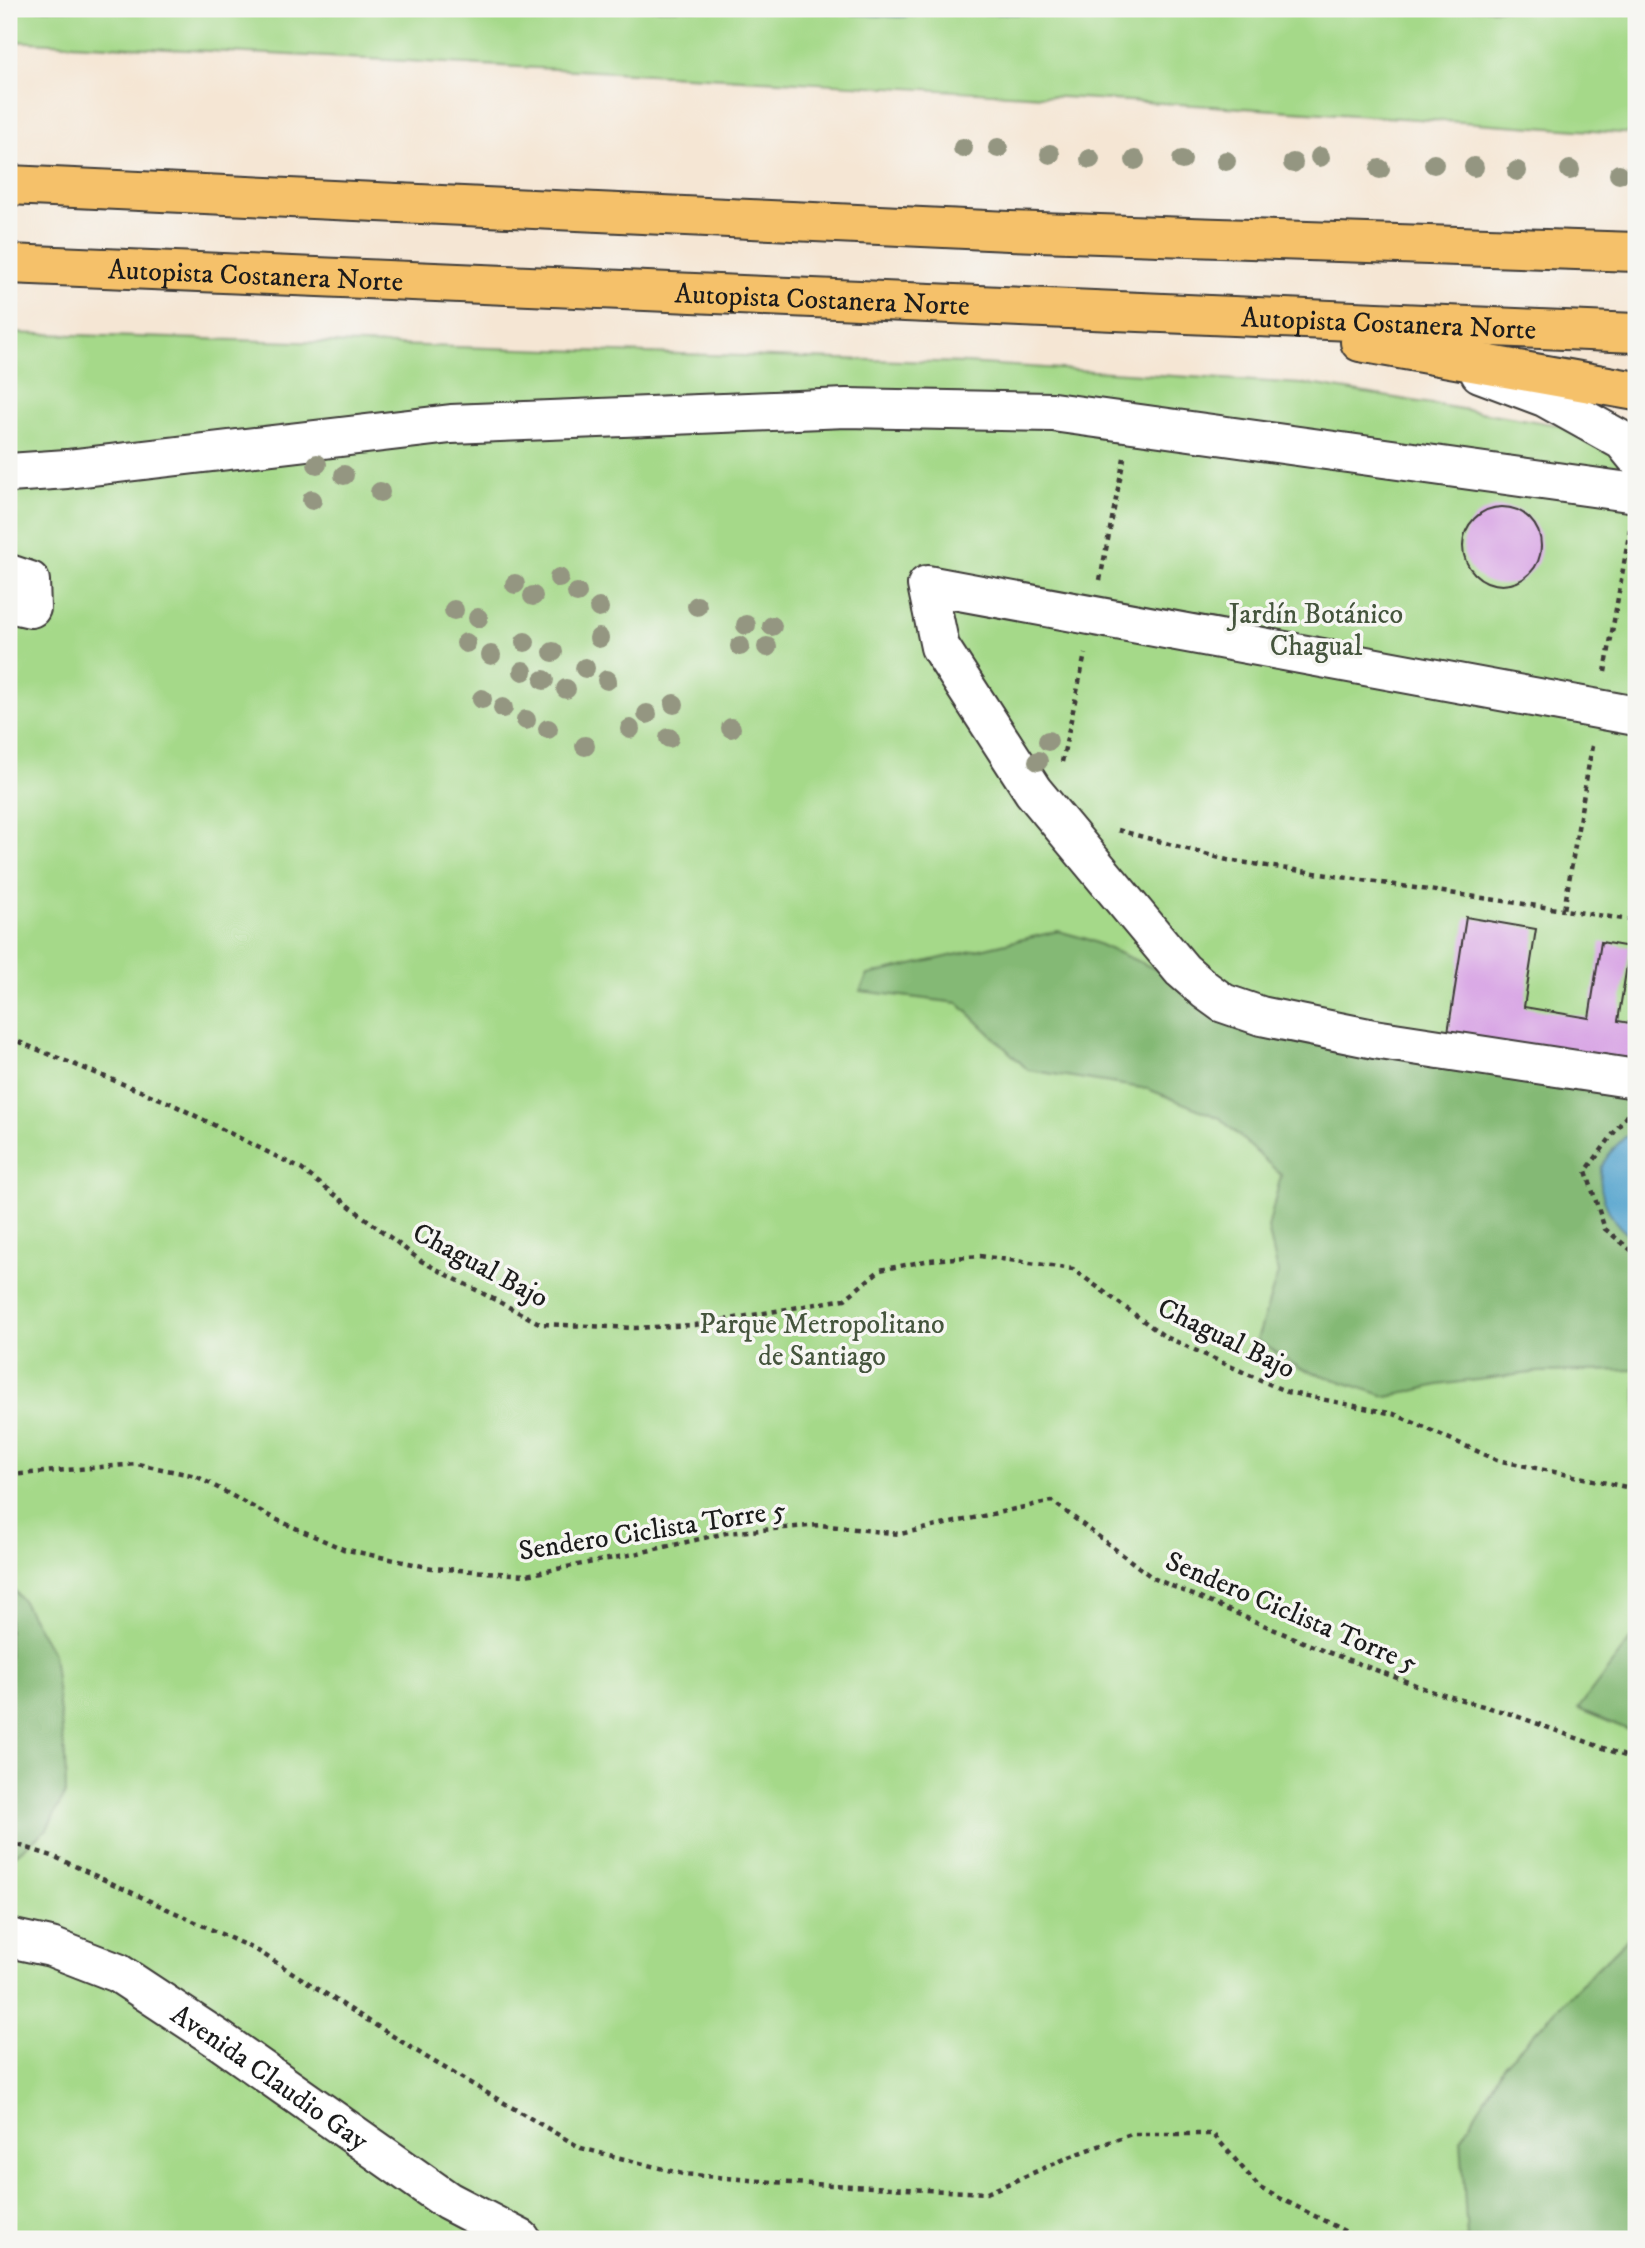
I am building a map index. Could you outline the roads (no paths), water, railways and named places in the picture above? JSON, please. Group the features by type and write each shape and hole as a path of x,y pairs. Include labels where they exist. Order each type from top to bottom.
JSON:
{"highway":[{"path":"9,185 995,230 1636,252"},
{"name":"Autopista Costanera Norte","path":"9,264 1636,333"},
{"path":"1230,317 1636,391"}],"street":[{"path":"1439,357 1544,397 1623,441 1636,457"},
{"path":"9,473 67,469 451,424 846,408 1053,412 1636,493"},
{"path":"9,574 30,582 31,608 9,603"},
{"path":"1635,1093 1261,1016 1223,1003 1182,970 1033,791 940,647 927,585 1636,716"},
{"name":"Avenida Claudio Gay","path":"9,1938 51,1947 118,1973 218,2039 448,2201 521,2239"}],"water":[{"path":"770,9 1089,9 1025,14 944,13 899,17"},
{"path":"1636,1131 1636,1239 1620,1227 1608,1210 1600,1180 1602,1167 1609,1155 1624,1138"}],"park label":[{"name":"Jardín Botánico Chagual","path":"1316,629"},
{"name":"Parque Metropolitano de Santiago","path":"822,1339"}]}
